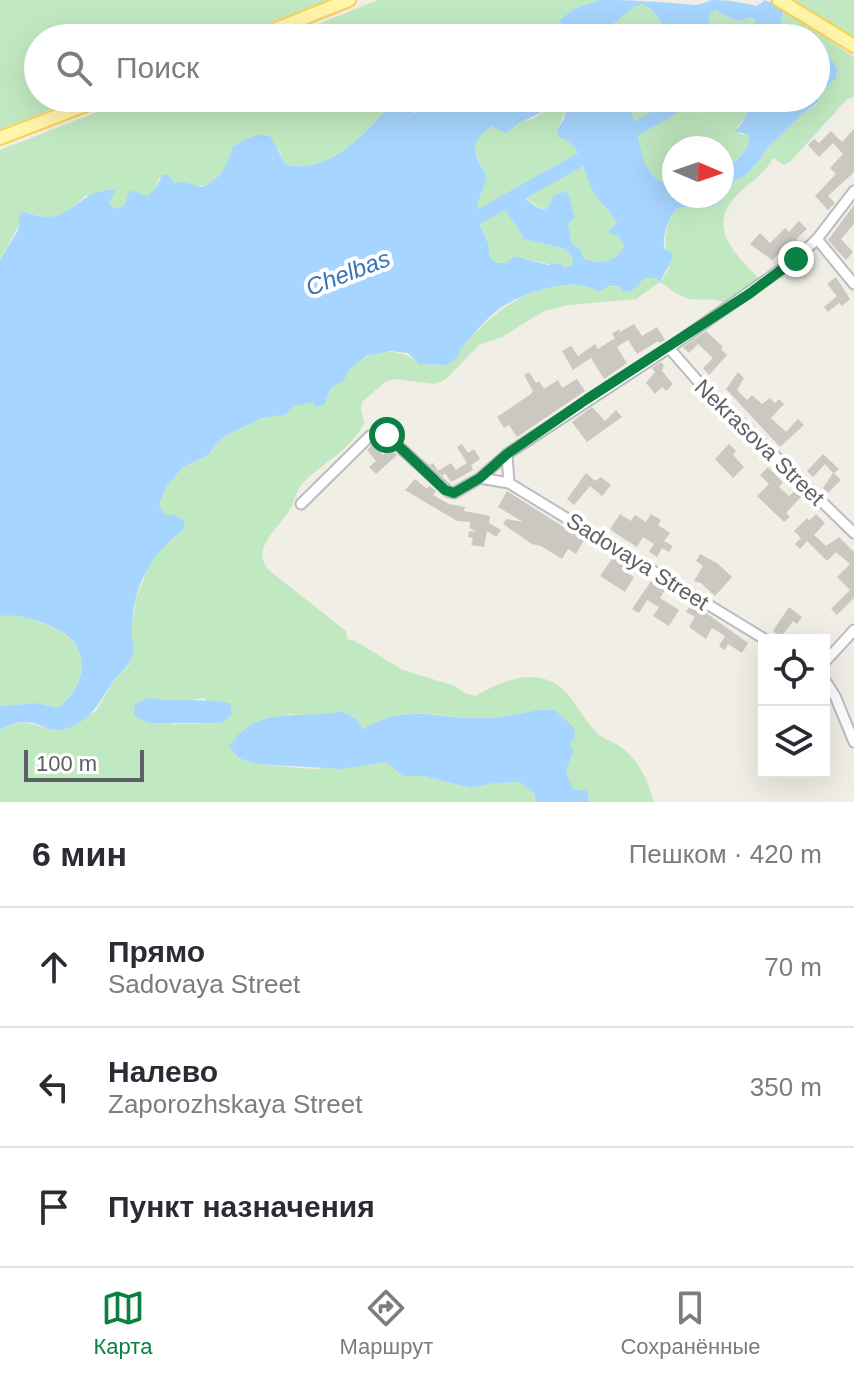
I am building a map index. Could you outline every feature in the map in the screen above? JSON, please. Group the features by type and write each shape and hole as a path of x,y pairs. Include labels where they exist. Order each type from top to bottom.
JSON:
{"main road":[{"path":"289,24 349,0"},
{"path":"779,0 819,24"},
{"path":"830,31 854,46"},
{"path":"0,138 68,112"}],"street":[{"path":"480,478 507,454 761,285 817,239 854,191"},
{"path":"817,239 854,284"},
{"name":"Nekrasova Street","path":"669,348 697,380 854,533"},
{"name":"Sadovaya Street","path":"301,504 370,436 379,432 387,435 449,492 458,491 480,478 509,483 758,635"},
{"path":"507,454 509,483"},
{"path":"830,656 854,630"},
{"path":"830,687 852,726 854,742"}],"green space":[{"path":"0,0 330,0 267,24 24,24 24,112 44,112 0,130"},
{"path":"378,0 600,0 573,9 559,21 565,24 319,24"},
{"path":"792,0 854,0 854,38 796,2"},
{"path":"643,4 652,10 660,24 613,24 634,7"},
{"path":"715,9 767,24 710,24 709,14"},
{"path":"784,10 805,24 781,24"},
{"path":"830,41 854,57 854,97 847,99 790,162 784,165 773,158 766,169 734,199 737,180 745,176 766,149 799,117 806,112 830,112 830,84 836,79 830,71"},
{"path":"97,112 384,112 348,147 319,163 286,165 279,150 229,155 220,177 203,186 181,185 159,178 155,189 147,196 137,194 124,207 116,209 86,195 59,215 44,217 26,212 0,260 0,150"},
{"path":"543,112 566,112 557,130 577,152 596,195 617,223 608,232 618,236 624,245 608,261 584,259 580,249 572,244 568,224 550,206 544,210 519,194 502,204 519,226 524,239 565,249 573,258 573,265 565,268 514,256 506,263 496,263 489,255 477,213 487,175 476,154 476,143 492,126 512,130 521,121 533,119"},
{"path":"625,112 747,112 744,121 737,126 739,134 749,135 749,142 734,162 734,136 662,136 662,182 654,177 637,146 637,131"},
{"path":"677,208 727,208 724,229 728,240 760,280 726,303 687,298 660,282 636,299 569,305 544,311 502,337 479,345 446,379 435,384 394,379 385,382 362,402 364,423 351,442 301,485 291,508 268,539 262,556 271,572 346,631 347,639 403,670 476,696 513,679 526,677 538,677 561,687 597,733 618,745 637,763 654,802 588,802 589,797 573,789 566,771 573,752 537,710 487,718 411,714 380,721 363,729 356,719 341,711 319,716 288,714 256,764 314,769 386,762 403,776 424,776 471,788 521,782 534,793 536,802 0,802 0,729 24,722 57,731 96,711 113,682 129,665 134,649 131,631 136,599 147,570 159,550 184,529 165,515 159,505 166,487 183,467 207,456 229,434 262,418 285,415 294,405 328,397 331,388 354,365 370,356 396,352 419,364 447,365 498,312 527,295 544,289 581,285 596,288 618,286 625,292 632,291 645,278 656,278 661,282 669,268 665,244 672,215","holes":["149,698 177,702 204,698 221,723 173,724"]},
{"path":"15,613 62,633 76,645 80,654 82,664 77,684 57,708 38,703 0,706 0,616"}],"water":[{"path":"600,0 695,5 719,0 757,6 765,0 784,10 781,24 766,24 749,18 737,21 715,10 709,15 710,24 660,24 652,10 643,4 634,7 613,24 558,22 573,9"},
{"path":"830,58 837,68 836,79 830,84"},
{"path":"384,112 541,112 505,133 492,126 479,138 476,155 487,175 477,213 489,245 489,255 496,263 506,263 514,256 548,265 559,263 565,268 572,265 573,258 565,249 524,239 507,213 502,197 520,196 544,210 550,206 553,196 568,193 575,218 568,224 572,244 580,249 584,259 608,261 621,251 624,245 618,236 607,232 617,223 594,193 578,153 559,137 557,130 566,112 631,112 644,162 654,177 662,182 662,208 677,208 668,223 664,240 665,250 671,252 673,258 660,282 656,278 645,278 632,291 624,292 618,286 609,286 598,292 576,285 534,292 508,303 488,318 460,350 458,357 447,365 419,364 408,353 390,351 366,356 351,368 343,381 331,388 324,405 317,407 312,402 294,406 285,415 262,418 229,434 207,456 183,467 166,487 159,505 165,515 174,515 184,521 184,529 153,561 140,585 133,613 132,658 93,711 77,724 60,730 24,722 0,729 0,706 38,703 57,708 72,694 82,666 77,647 63,633 27,618 0,616 0,260 18,230 20,214 53,216 90,195 115,190 109,204 116,209 124,206 130,190 147,196 163,174 169,175 174,183 202,187 220,175 233,146 256,135 270,136 286,165 303,166 319,163 348,147"},
{"path":"747,112 805,112 766,149 745,176 734,183 734,162 749,142 749,135 735,131"},
{"path":"149,698 230,703 232,714 221,723 148,723 134,715 135,704"},
{"path":"555,710 574,728 575,737 570,744 573,752 566,771 573,789 586,789 588,802 536,802 534,793 520,782 471,788 424,776 403,776 386,762 342,769 256,764 239,758 229,746 253,724 280,716 341,711 356,719 363,729 396,716 411,714 487,718"}],"building":[{"path":"854,129 854,172 828,196 835,203 828,210 815,196 836,174 830,168 843,154 833,143 819,157 808,145 814,139 819,143 831,131 842,142"},
{"path":"854,205 854,224 841,239 853,252 846,260 828,240"},
{"path":"799,221 807,229 796,239 799,242 789,252 785,248 772,260 750,244 760,233 770,243 785,228 789,232"},
{"path":"836,277 850,299 828,312 824,307 837,296 827,284"},
{"path":"634,324 642,336 657,327 665,340 637,354 628,340 617,347 627,363 604,379 591,358 573,370 562,351 571,346 578,356 595,344 598,349 615,338 612,334 619,329 620,332"},
{"path":"706,331 727,355 709,375 703,368 713,358 698,344 689,353 683,347"},
{"path":"661,362 664,365 662,371 673,384 666,391 662,387 655,394 646,383 655,372 652,368"},
{"path":"529,372 544,389 558,380 562,388 577,379 585,391 517,437 509,425 504,428 497,417 531,394 533,391 524,375"},
{"path":"738,372 744,378 737,390 747,400 752,395 762,404 770,398 775,403 779,399 784,404 771,418 786,432 798,419 804,425 780,447 726,389"},
{"path":"592,407 605,421 616,410 622,417 587,442 572,422"},
{"path":"373,444 383,455 390,448 397,455 376,474 369,467 376,461 367,450"},
{"path":"462,444 468,453 474,449 480,459 471,465 473,470 451,482 445,473 442,476 430,465 433,463 438,471 451,463 456,470 467,463 457,447"},
{"path":"729,444 736,451 733,455 744,467 733,478 715,459"},
{"path":"823,454 839,469 834,473 841,480 828,493 823,488 833,473 825,464 813,477 807,471"},
{"path":"768,467 783,482 779,487 789,496 795,491 801,497 786,513 790,517 784,522 757,496 769,484 760,475"},
{"path":"586,473 595,481 601,477 611,485 602,496 590,486 574,505 567,499"},
{"path":"415,479 427,489 429,486 436,491 433,495 449,504 465,507 464,511 490,516 489,523 501,530 496,537 487,531 484,547 471,545 473,538 468,537 469,531 476,532 470,528 470,522 457,521 405,490"},
{"path":"507,491 584,540 576,554 568,549 562,559 532,544 503,524 506,519 523,522 498,507"},
{"path":"620,514 631,521 635,515 646,522 651,514 661,520 658,525 670,533 664,541 673,546 669,552 662,548 657,557 649,552 654,544 643,537 637,547 610,529"},
{"path":"816,514 825,523 814,535 826,546 839,537 854,552 854,598 837,615 831,609 850,590 837,577 850,564 836,552 827,561 807,541 800,549 795,544 801,538 794,531"},
{"path":"700,554 717,563 732,577 715,596 701,583 694,581 703,566 696,561"},
{"path":"614,556 633,567 629,574 634,577 625,592 600,576"},
{"path":"651,581 666,588 660,598 679,610 669,626 653,616 659,607 647,600 639,613 632,609"},
{"path":"692,603 748,643 742,653 728,644 725,650 719,646 725,636 712,628 706,639 689,627 695,617 686,612"},
{"path":"789,607 802,617 797,624 793,621 783,634 773,631"}],"waterway":[{"name":"Chelbas","path":"762,24 780,0"},
{"name":"Chelbas","path":"621,137 665,112"},
{"name":"Chelbas","path":"464,225 596,151"}],"route":[{"path":"387,435 445,490 454,493 480,478 507,454 587,399 669,348 796,259"}]}
